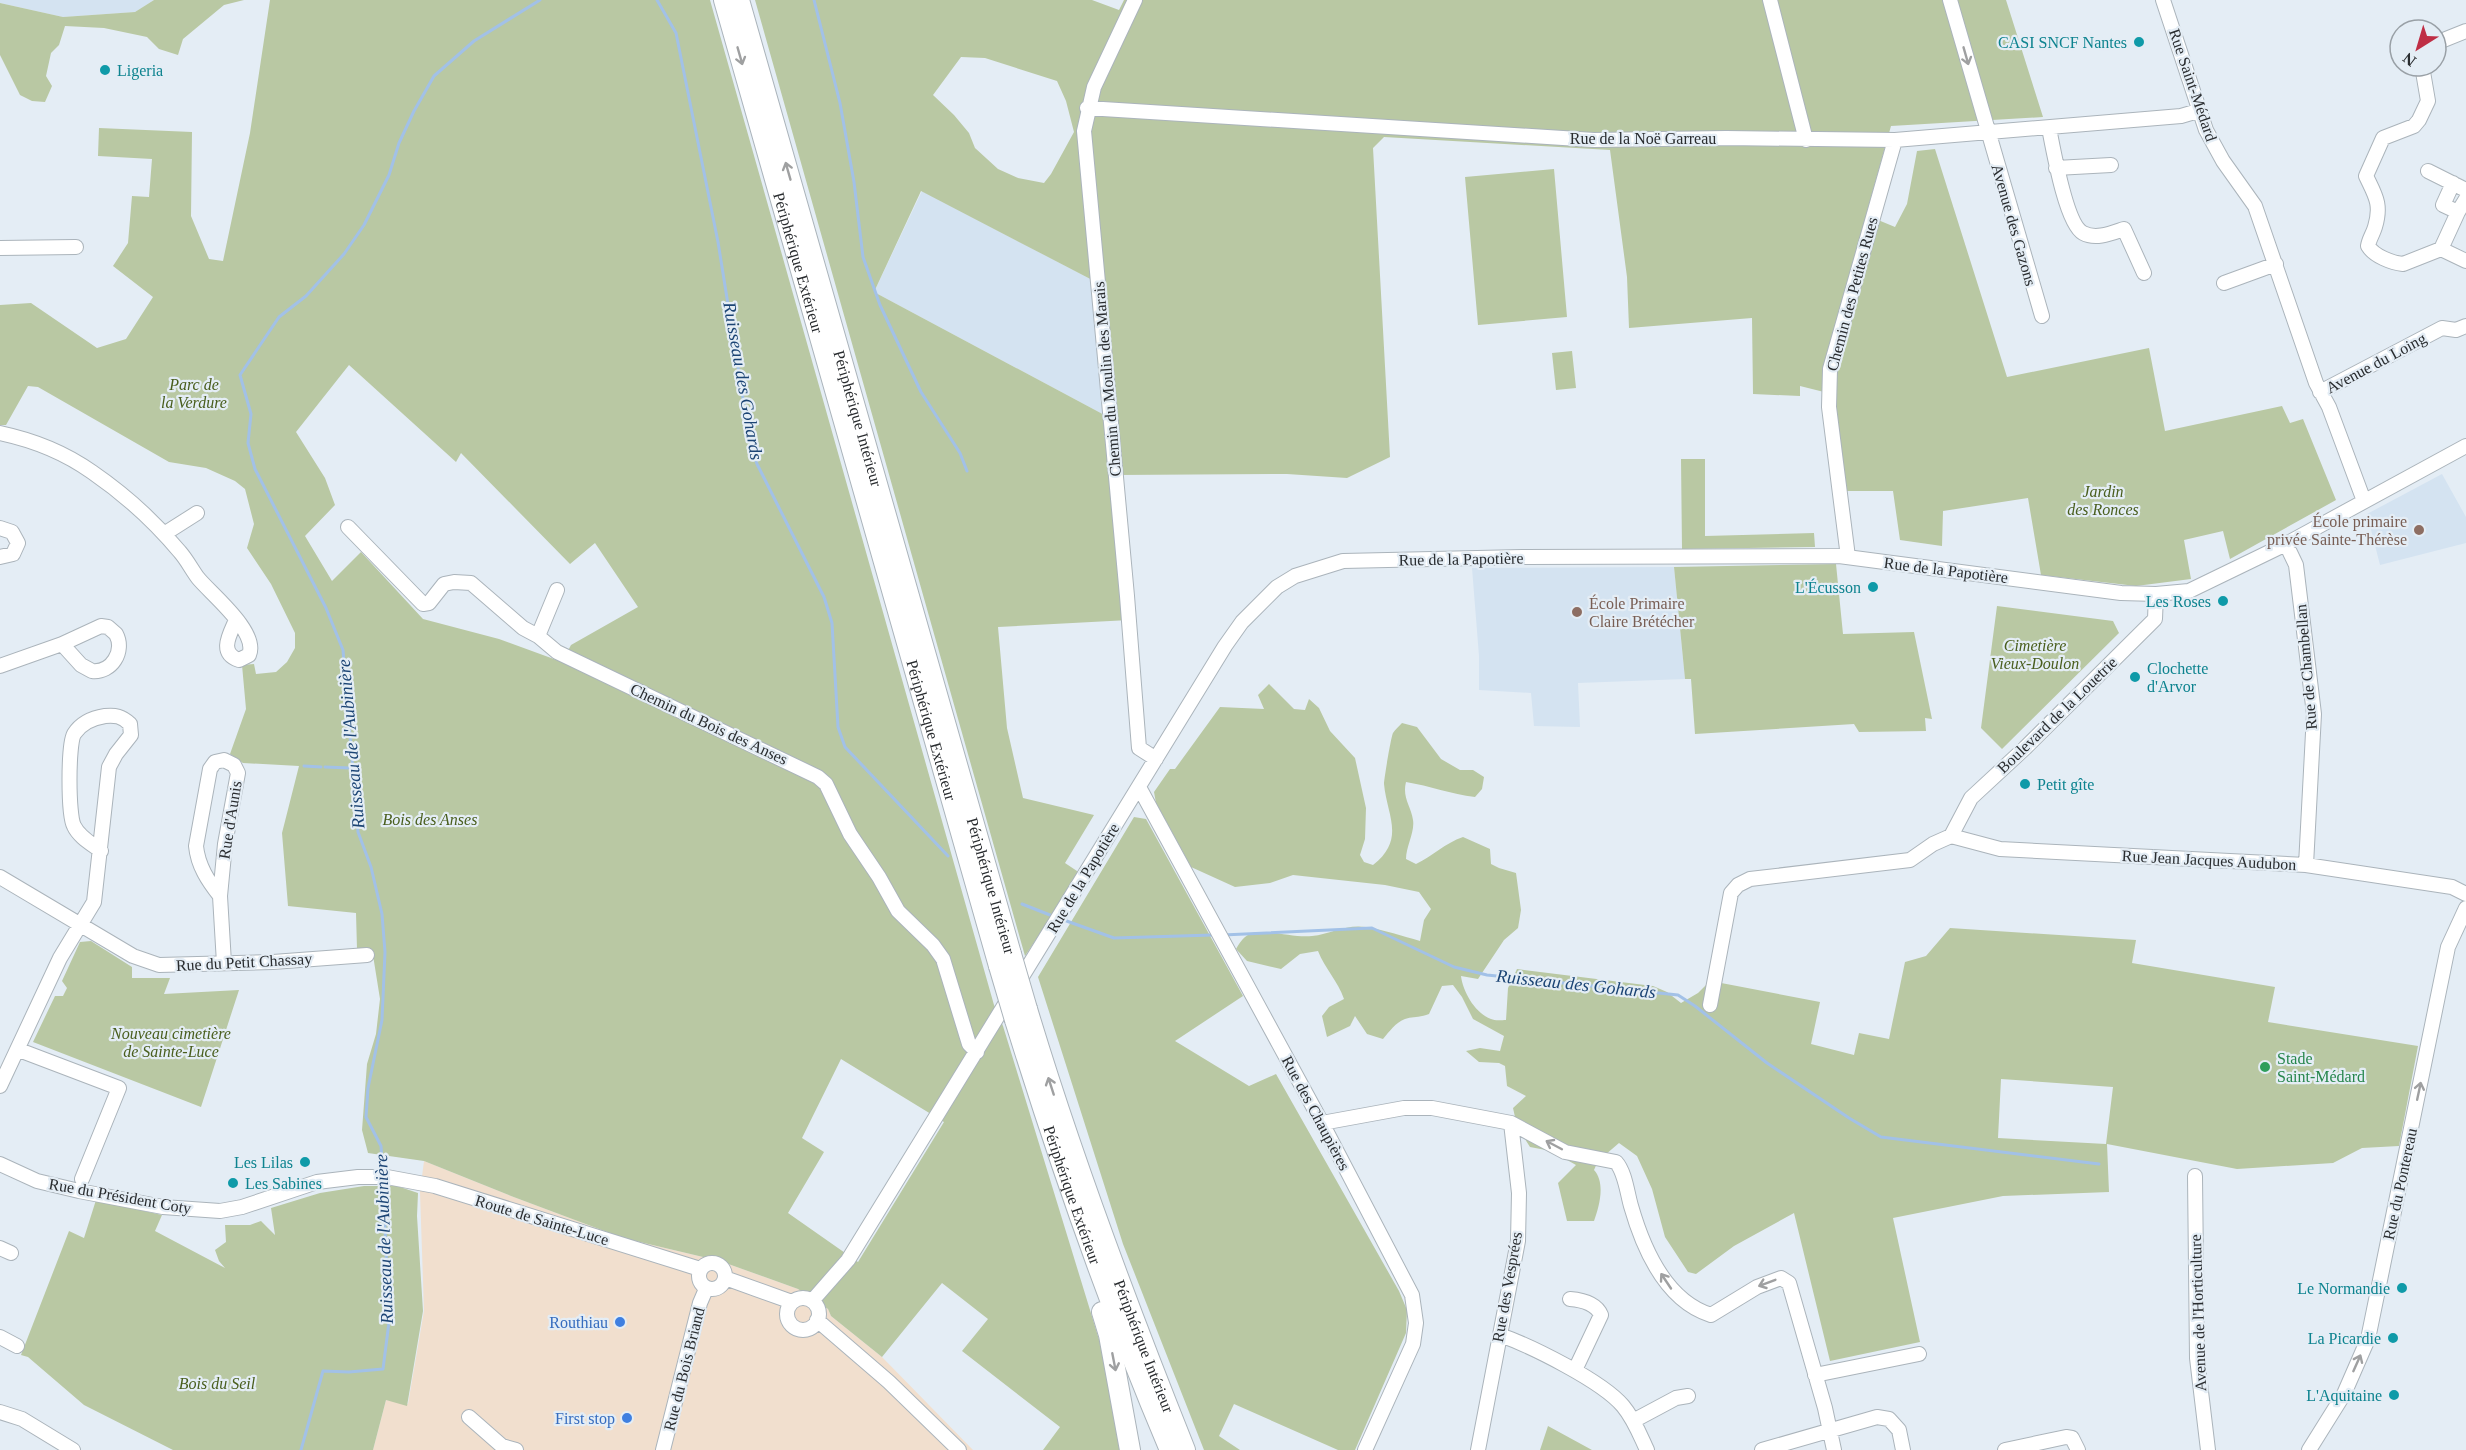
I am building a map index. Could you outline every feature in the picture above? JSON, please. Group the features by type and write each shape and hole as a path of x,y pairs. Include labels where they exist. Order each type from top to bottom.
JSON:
{"highway":[{"name":"Périphérique Extérieur","path":"724,0 1005,960"},
{"name":"Périphérique Intérieur","path":"739,0 1021,1014 1134,1323 1185,1450"},
{"name":"Périphérique Extérieur","path":"1021,1014 1046,1118 1100,1275 1170,1450"},
{"path":"1100,1275 1097,1290 1109,1335 1130,1450"}],"street":[{"name":"Chemin du Moulin des Marais","path":"1135,0 1094,87 1084,131 1128,604 1139,748 1156,759"},
{"path":"1770,0 1806,140"},
{"name":"Avenue des Gazons","path":"1950,0 2042,316"},
{"name":"Rue Saint-Médard","path":"2163,0 2198,111 2214,147 2255,206 2320,392 2329,407 2364,501"},
{"path":"2448,38 2466,31"},
{"path":"2424,78 2428,101 2422,115 2414,126 2383,138 2368,168 2366,176 2375,190 2377,200 2375,228 2368,246 2374,253 2403,264 2441,249 2466,199"},
{"name":"Rue de la Noë Garreau","path":"1088,108 1594,140 1726,138 1895,140 2181,116 2198,111"},
{"path":"2049,128 2056,168 2074,225 2083,233 2101,236 2124,229 2144,273"},
{"name":"Chemin des Petites Rues","path":"1848,557 1829,407 1830,369 1895,140"},
{"path":"2056,168 2111,165"},
{"path":"2428,171 2466,190"},
{"path":"2453,183 2443,205 2458,212"},
{"path":"0,248 76,247"},
{"path":"2441,249 2466,261"},
{"path":"2224,283 2276,264"},
{"name":"Avenue du Loing","path":"2320,392 2442,328 2456,330 2466,326"},
{"path":"0,433 46,446 75,460 108,483 164,534 199,579 222,601 236,620"},
{"name":"Rue de la Papotière","path":"812,1300 848,1260 1242,622 1277,587 1295,576 1343,561 1522,557 1848,557 2121,593 2156,594 2189,591 2286,544 2466,446"},
{"path":"164,534 197,513"},
{"name":"Chemin du Bois des Anses","path":"348,527 423,604 429,603 444,584 471,583 523,628 538,636 557,652 802,768 826,784 850,834 879,877 898,911 933,945 943,959 969,1044 977,1052"},
{"path":"0,528 12,532 18,543 13,554 0,557"},
{"name":"Rue de Chambellan","path":"2286,544 2296,565 2314,714 2306,865"},
{"path":"538,636 556,590"},
{"name":"Boulevard de la Louetrie","path":"1951,836 1971,798 2155,619 2156,594"},
{"path":"0,666 62,644"},
{"path":"0,1086 19,1050 60,958 94,902 101,851 109,767 131,735 130,724 120,716 114,715 84,723 71,740 72,823 80,835 101,851"},
{"name":"Rue d'Aunis","path":"220,896 206,876 197,855 196,846 210,769 215,762 224,760 234,765 238,773 225,844 220,896 224,963"},
{"name":"Rue des Chaupières","path":"1138,787 1322,1123 1407,1284 1416,1315 1416,1334 1409,1355 1365,1450"},
{"path":"1710,1005 1731,893 1738,885 1750,879 1910,860 1933,844 1951,836"},
{"name":"Rue Jean Jacques Audubon","path":"1951,836 2000,849 2306,865 2452,887 2466,894"},
{"name":"Rue du Petit Chassay","path":"0,877 120,948 149,962 170,966 367,956"},
{"name":"Rue du Pontereau","path":"2309,1450 2344,1394 2368,1339 2448,947 2466,908"},
{"path":"19,1050 119,1088 82,1179"},
{"path":"1322,1123 1419,1107 1511,1123 1565,1152 1616,1162 1621,1170 1636,1222 1663,1279 1678,1296 1690,1305 1712,1315 1757,1287 1781,1278 1789,1283 1834,1450"},
{"name":"Rue des Vesprées","path":"1478,1450 1518,1241 1519,1193 1511,1123"},
{"name":"Rue du Président Coty","path":"0,1164 37,1181 79,1191 163,1207 220,1211 318,1182 391,1177"},
{"name":"Avenue de l'Horticulture","path":"2195,1176 2196,1358 2208,1450"},
{"name":"Route de Sainte-Luce","path":"391,1177 435,1186 700,1269"},
{"path":"710,1263 718,1264 724,1270 725,1278 718,1288 706,1289 698,1278 700,1269 710,1263"},
{"path":"725,1278 792,1302 804,1298 812,1300 818,1308 818,1320 889,1382 959,1450"},
{"name":"Rue du Bois Briand","path":"663,1450 700,1303 706,1289"},
{"path":"1570,1299 1582,1300 1598,1309 1601,1315 1575,1370"},
{"path":"792,1302 787,1313 794,1327 807,1329 818,1320"},
{"path":"1500,1335 1575,1370 1622,1404 1647,1450"},
{"path":"0,1337 17,1346"},
{"path":"1815,1375 1919,1354"},
{"path":"1633,1421 1676,1398 1688,1396"},
{"path":"0,1412 29,1423 73,1450"},
{"path":"469,1417 502,1446 516,1450"},
{"path":"1762,1450 1877,1417 1889,1419 1899,1430 1903,1450"},
{"path":"2005,1450 2066,1437 2072,1438 2078,1450"}],"shaded area":[{"path":"0,0 154,0 135,12 63,17 0,3"},
{"path":"922,191 1098,283 1110,418 874,292"},
{"name":"École primaire privée Sainte-Thérèse","path":"2442,474 2466,517 2466,543 2380,565 2367,514"},
{"name":"École Primaire Claire Brétécher","path":"1674,567 1685,679 1578,683 1580,727 1534,726 1531,693 1479,690 1479,656 1472,568"},
{"path":"424,1161 623,1238 720,1261 798,1289 828,1309 831,1316 882,1357 973,1450 373,1450 386,1400 408,1404 424,1311 420,1192"}],"green space":[{"path":"154,0 244,0 224,5 183,39 178,55 159,49 147,37 104,28 65,26 59,45 51,53 46,76 52,86 45,102 32,101 20,95 0,55 0,3 63,17 135,12"},
{"path":"270,0 710,0 994,1005 1003,1026 1109,1372 1121,1450 1043,1450 1060,1427 962,1351 988,1319 942,1283 882,1357 831,1316 828,1309 798,1289 720,1261 623,1238 424,1161 368,1153 362,1130 367,1064 376,1034 380,999 372,949 357,949 356,913 288,906 282,833 299,766 243,763 230,754 246,709 242,665 254,664 256,674 276,672 287,662 295,648 295,633 271,584 247,548 254,524 245,489 235,481 206,468 169,462 38,387 28,386 6,425 0,425 0,305 31,303 97,348 126,339 153,297 113,266 128,243 132,196 149,197 152,159 98,156 99,128 192,132 191,216 209,259 223,261 250,133","holes":["349,365 456,462 461,453 570,564 595,543 638,607 571,645 562,662 499,639 423,619 361,552 332,581 305,536 335,505 325,478 296,432","841,1059 944,1122 858,1262 788,1213 824,1152 802,1138"]},
{"name":"Jardin des Ronces","path":"755,0 1092,0 1119,10 1124,0 2006,0 2043,117 1891,126 1866,215 1895,227 1907,204 1917,151 1935,149 2007,377 2149,348 2165,431 2282,406 2290,423 2303,419 2336,500 2230,559 2223,531 2184,540 2191,579 2136,586 2041,575 2028,498 1943,511 1942,546 1900,540 1893,491 1847,491 1832,394 1800,386 1800,396 1753,394 1752,318 1629,328 1627,277 1610,150 1384,137 1373,148 1390,457 1347,478 1287,474 1116,475 1129,620 998,627 1007,728 1023,798 1094,815 1065,863 1080,873 1025,956","holes":["961,57 985,58 1057,81 1066,101 1074,132 1044,183 1018,178 998,169 975,148 969,133 933,95","921,191 1098,283 1110,418 874,292"]},
{"path":"1554,169 1567,317 1478,325 1465,177"},
{"path":"1572,351 1576,388 1556,390 1552,353"},
{"path":"1681,459 1705,459 1705,536 1814,533 1815,547 1682,549"},
{"path":"1836,564 1843,634 1914,632 1932,719 1925,718 1926,731 1859,732 1854,724 1695,734 1691,679 1685,679 1674,567"},
{"name":"Cimetière Vieux-Doulon","path":"1997,606 2113,621 2119,633 2002,749 1981,728"},
{"path":"1269,684 1294,709 1305,710 1309,699 1319,708 1330,731 1355,758 1366,808 1365,839 1360,855 1364,862 1373,865 1389,846 1392,836 1384,781 1393,733 1402,723 1417,727 1441,759 1460,770 1473,770 1484,777 1482,789 1475,797 1406,782 1405,793 1413,825 1406,859 1416,864 1463,837 1490,849 1491,864 1516,873 1521,910 1518,928 1504,940 1478,979 1461,976 1464,989 1475,1007 1491,1019 1506,1020 1508,988 1517,969 1653,986 1667,992 1681,1003 1698,993 1708,983 1716,982 1820,1002 1811,1044 1854,1055 1859,1033 1889,1039 1905,962 1926,956 1950,928 2136,940 2132,963 2275,987 2268,1022 2418,1046 2399,1146 2362,1148 2333,1163 2237,1169 2107,1144 2109,1192 2003,1196 1893,1218 1920,1342 1830,1361 1794,1213 1734,1246 1696,1274 1688,1272 1665,1237 1652,1189 1637,1156 1619,1143 1598,1161 1594,1170 1598,1175 1601,1188 1594,1221 1567,1221 1558,1183 1576,1165 1551,1151 1530,1147 1523,1136 1525,1122 1515,1117 1513,1108 1526,1096 1507,1086 1505,1066 1499,1063 1479,1062 1466,1051 1480,1048 1500,1051 1504,1036 1473,1019 1453,985 1442,986 1429,1014 1402,1020 1383,1039 1367,1034 1355,1016 1350,1026 1327,1037 1322,1016 1329,1007 1344,999 1318,951 1300,954 1281,969 1247,961 1236,949 1242,939 1252,933 1312,936 1359,926 1420,941 1424,920 1431,909 1419,892 1385,885 1293,875 1270,883 1235,887 1191,867 1156,803 1154,792 1170,769 1175,769 1220,707 1264,709 1258,695","holes":["2001,1079 2113,1087 2106,1144 1998,1138"]},
{"path":"1134,817 1146,819 1243,996 1175,1041 1249,1086 1276,1074 1399,1291 1407,1310 1406,1333 1355,1450 1338,1450 1234,1404 1219,1436 1240,1450 1204,1450 1123,1244 1038,977"},
{"name":"Nouveau cimetière de Sainte-Luce","path":"91,941 132,967 132,978 170,978 164,994 239,990 201,1107 33,1042 55,996 63,996 67,988 62,981 80,942"},
{"name":"Bois du Seil","path":"364,1186 397,1186 418,1193 417,1216 423,1311 407,1406 386,1400 373,1450 173,1450 84,1405 28,1357 21,1355 69,1231 84,1238 96,1200 162,1215 155,1231 225,1268 219,1261 215,1250 226,1242 225,1225 250,1225 261,1221 275,1235 271,1208 320,1193"},
{"path":"1548,1426 1592,1450 1540,1450"}],"waterway":[{"name":"Ruisseau de l'Aubinière","path":"383,1174 381,1146 366,1117 368,1088 382,1020 385,952 382,914 371,867 358,832 343,650 326,608 255,469 248,443 251,414 240,375 279,317 306,296 344,254 364,225 389,175 399,143 414,111 434,76 474,41 540,0"},
{"name":"Ruisseau des Gohards","path":"657,0 676,33 718,242 750,442 757,464 824,597 832,623 838,727 845,747 948,856"},
{"path":"814,0 840,103 854,182 863,257 880,305 921,392 960,453 967,471"},
{"path":"304,766 321,767"},
{"path":"325,767 350,768"},
{"name":"Ruisseau des Gohards","path":"1022,904 1055,917"},
{"name":"Ruisseau des Gohards","path":"1061,919 1114,938 1213,935"},
{"name":"Ruisseau des Gohards","path":"1223,935 1372,928 1454,967 1487,975 1678,995 1767,1063 1881,1137 2099,1164"},
{"name":"Ruisseau de l'Aubinière","path":"301,1450 323,1371 349,1372 383,1369 389,1322 383,1180"}],"place":[{"name":"CASI SNCF Nantes","path":"2139,42"},
{"name":"Ligeria","path":"105,70"},
{"name":"École primaire privée Sainte-Thérèse","path":"2419,530"},
{"name":"L'Écusson","path":"1873,587"},
{"name":"Les Roses","path":"2223,601"},
{"name":"École Primaire Claire Brétécher","path":"1577,612"},
{"name":"Clochette d'Arvor","path":"2135,677"},
{"name":"Petit gîte","path":"2025,784"},
{"name":"Stade Saint-Médard","path":"2265,1067"},
{"name":"Les Lilas","path":"305,1162"},
{"name":"Les Sabines","path":"233,1183"},
{"name":"Le Normandie","path":"2402,1288"},
{"name":"Routhiau","path":"620,1322"},
{"name":"La Picardie","path":"2393,1338"},
{"name":"L'Aquitaine","path":"2394,1395"},
{"name":"First stop","path":"627,1418"}],"park label":[{"name":"Parc de la Verdure","path":"194,393"},
{"name":"Bois des Anses","path":"430,819"}]}
